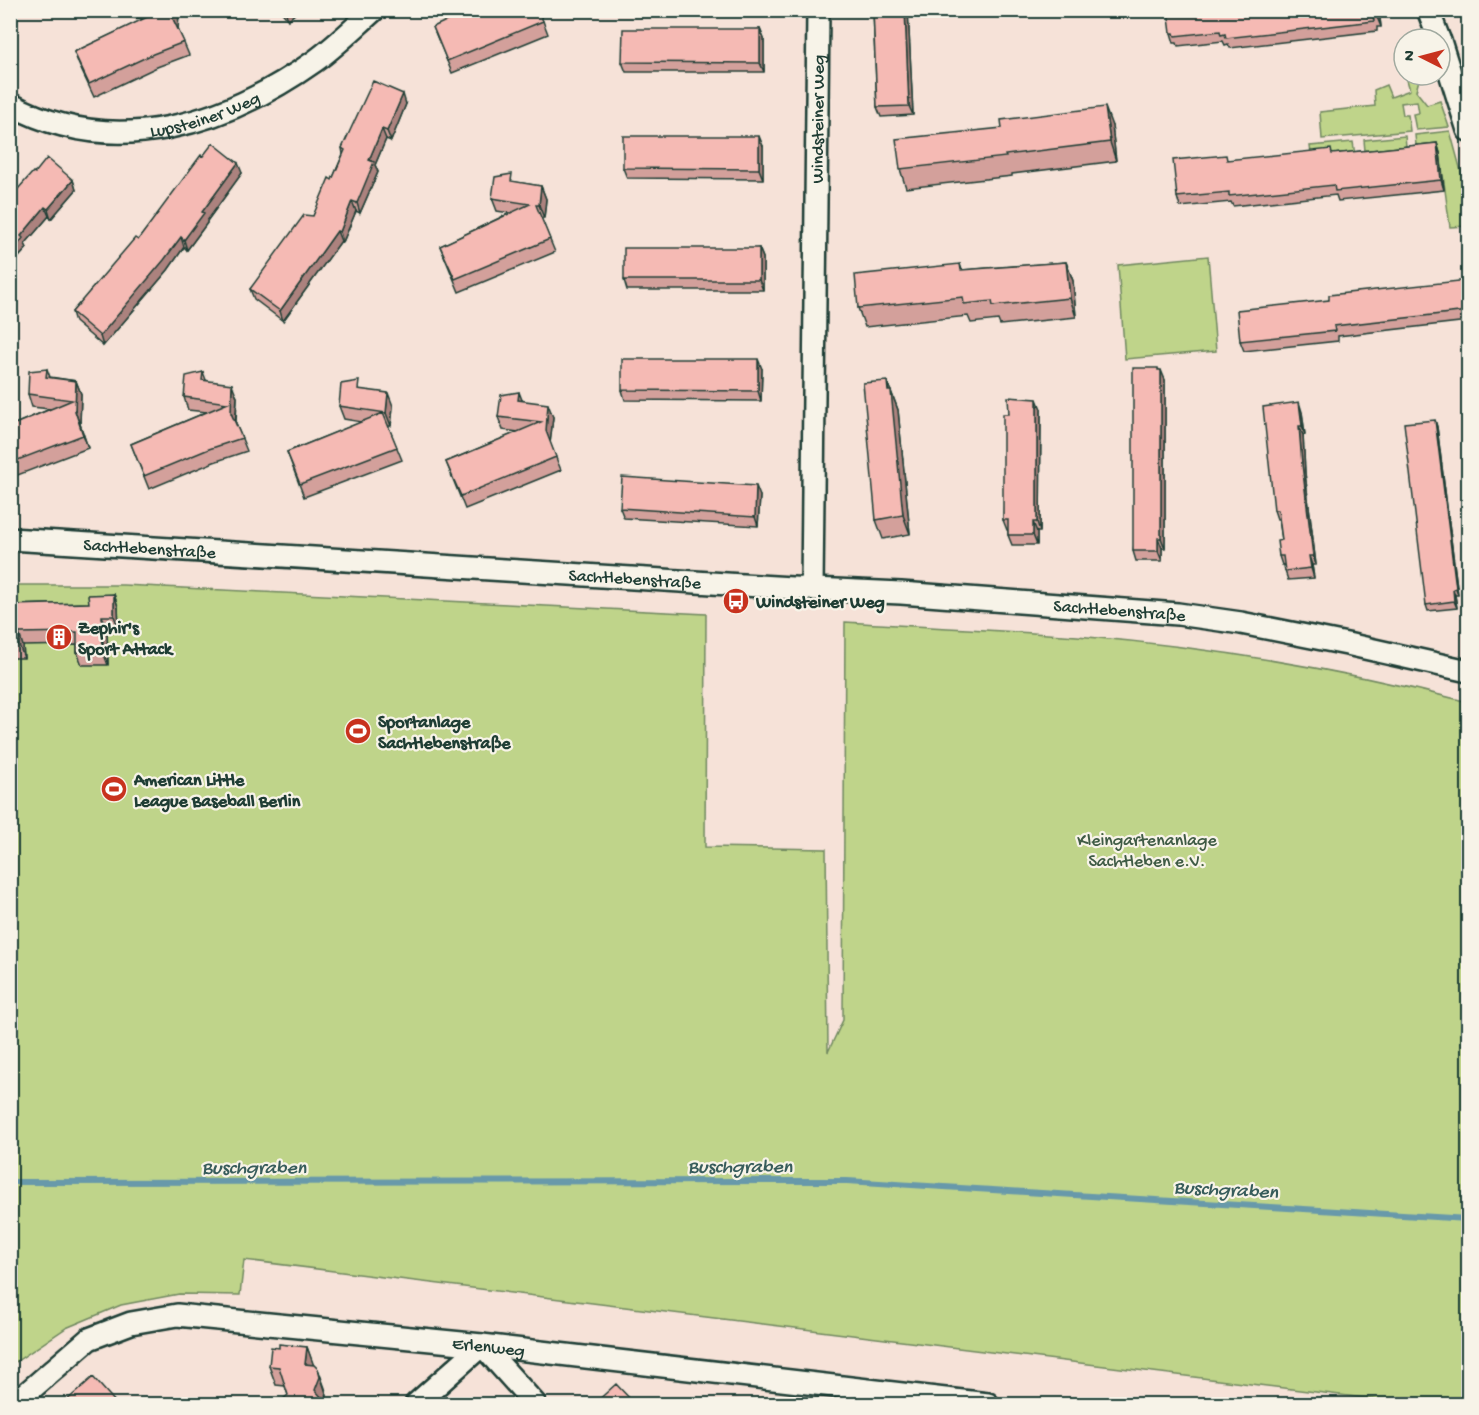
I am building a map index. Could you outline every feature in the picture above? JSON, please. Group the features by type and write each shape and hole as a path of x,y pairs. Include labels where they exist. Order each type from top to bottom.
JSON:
{"street":[{"name":"Lupsteiner Weg","path":"10,104 47,119 98,131 141,132 178,127 217,114 264,94 318,59 374,10"},
{"name":"Windsteiner Weg","path":"812,588 818,10"},
{"path":"1428,10 1435,27"},
{"path":"1452,79 1468,130"},
{"name":"Sachtlebenstraße","path":"10,539 901,593 1178,614 1241,623 1468,671"},
{"name":"Erlenweg","path":"14,1404 89,1339 131,1323 177,1315 482,1345 988,1404"},
{"path":"416,1404 482,1345 535,1404"}],"green space":[{"path":"1386,85 1391,97 1410,90 1409,87 1417,87 1416,91 1427,105 1440,101 1449,127 1416,130 1413,114 1419,113 1417,101 1401,103 1403,115 1408,115 1410,131 1322,139 1320,112 1375,106 1374,90"},
{"path":"1450,131 1468,197 1468,226 1450,227 1440,153 1417,155 1415,135"},
{"path":"1405,136 1407,156 1366,161 1364,140"},
{"path":"1353,142 1356,162 1312,161 1310,146"},
{"path":"1208,256 1216,351 1125,359 1118,265"},
{"name":"Kleingartenanlage Sachtleben e.V.","path":"11,585 123,585 706,614 705,847 826,849 828,1052 843,1020 845,622 1077,636 1176,646 1372,679 1468,702 1468,1404 1397,1404 1381,1400 244,1260 240,1295 179,1294 121,1305 66,1328 11,1365"}],"building":[{"path":"162,10 174,10 173,19 184,42 89,84 74,52"},
{"path":"470,10 538,10 543,21 447,61 433,27"},
{"path":"873,10 905,10 909,106 877,107"},
{"path":"1168,10 1376,10 1377,17 1373,17 1374,21 1226,38 1225,34 1221,35 1220,31 1175,36 1171,33"},
{"path":"623,29 760,29 760,63 622,62"},
{"path":"373,81 403,94 387,131 382,129 369,160 374,162 357,203 352,201 340,232 337,231 280,311 250,289 304,215 313,216 329,178 332,180 345,150 342,148"},
{"path":"1105,107 1110,142 900,169 896,139 1002,128 1001,120"},
{"path":"623,136 759,136 759,169 623,168"},
{"path":"213,143 238,163 184,240 181,237 100,336 72,312 135,238 138,240 201,155 203,156"},
{"path":"1437,143 1441,180 1335,191 1334,185 1229,196 1229,192 1177,197 1173,160 1226,155 1227,160 1331,149 1332,154"},
{"path":"47,158 73,180 48,209 45,207 21,236 23,238 13,251 10,249 10,198"},
{"path":"512,174 511,181 541,186 539,205 536,205 550,239 455,279 440,246 530,204 492,198 495,177"},
{"path":"624,248 759,248 759,280 624,280"},
{"path":"1066,262 1070,298 993,306 992,301 964,304 963,297 858,308 855,275 960,264 961,270"},
{"path":"1468,280 1468,311 1334,326 1335,331 1240,341 1237,310 1329,300 1329,295"},
{"path":"622,359 758,359 758,391 622,390"},
{"path":"1133,368 1161,370 1161,538 1158,538 1158,551 1133,551"},
{"path":"47,369 46,377 76,381 75,411 83,435 10,463 10,426 72,400 28,394 29,371"},
{"path":"203,372 202,380 232,384 231,413 242,438 144,476 131,444 228,403 184,397 186,376"},
{"path":"359,381 358,389 388,393 386,413 339,406 341,384"},
{"path":"887,381 888,391 891,391 903,515 876,520 863,383"},
{"path":"519,392 518,400 548,404 546,431 556,457 461,496 446,462 541,422 498,417 501,395"},
{"path":"1008,397 1037,399 1037,522 1033,522 1033,535 1008,535 1008,520 1003,520 1003,414 1009,414"},
{"path":"1299,402 1302,426 1299,426 1302,464 1313,556 1309,556 1311,568 1285,571 1283,556 1279,556 1277,541 1282,540 1278,510 1274,510 1263,407"},
{"path":"383,413 397,447 300,484 287,452"},
{"path":"1435,420 1456,588 1453,589 1454,601 1426,605 1404,423"},
{"path":"622,477 756,486 755,517 620,508"},
{"path":"114,594 114,616 102,616 103,652 77,652 77,632 19,633 19,645 10,645 10,605 89,603 88,595"},
{"path":"279,1344 307,1347 305,1364 314,1365 318,1369 320,1377 315,1390 324,1400 318,1404 277,1404 288,1395 279,1367 269,1366 271,1347 279,1348"},
{"path":"93,1377 117,1404 67,1404 65,1402"},
{"path":"616,1384 635,1404 594,1404"}],"waterway":[{"name":"Buschgraben","path":"10,1182 847,1181 1468,1219"}],"place":[{"name":"Windsteiner Weg","path":"736,601"},
{"name":"Zephir's Sport Attack","path":"59,637"},
{"name":"Sportanlage Sachtlebenstraße","path":"358,731"},
{"name":"American Little League Baseball Berlin","path":"114,789"}]}
